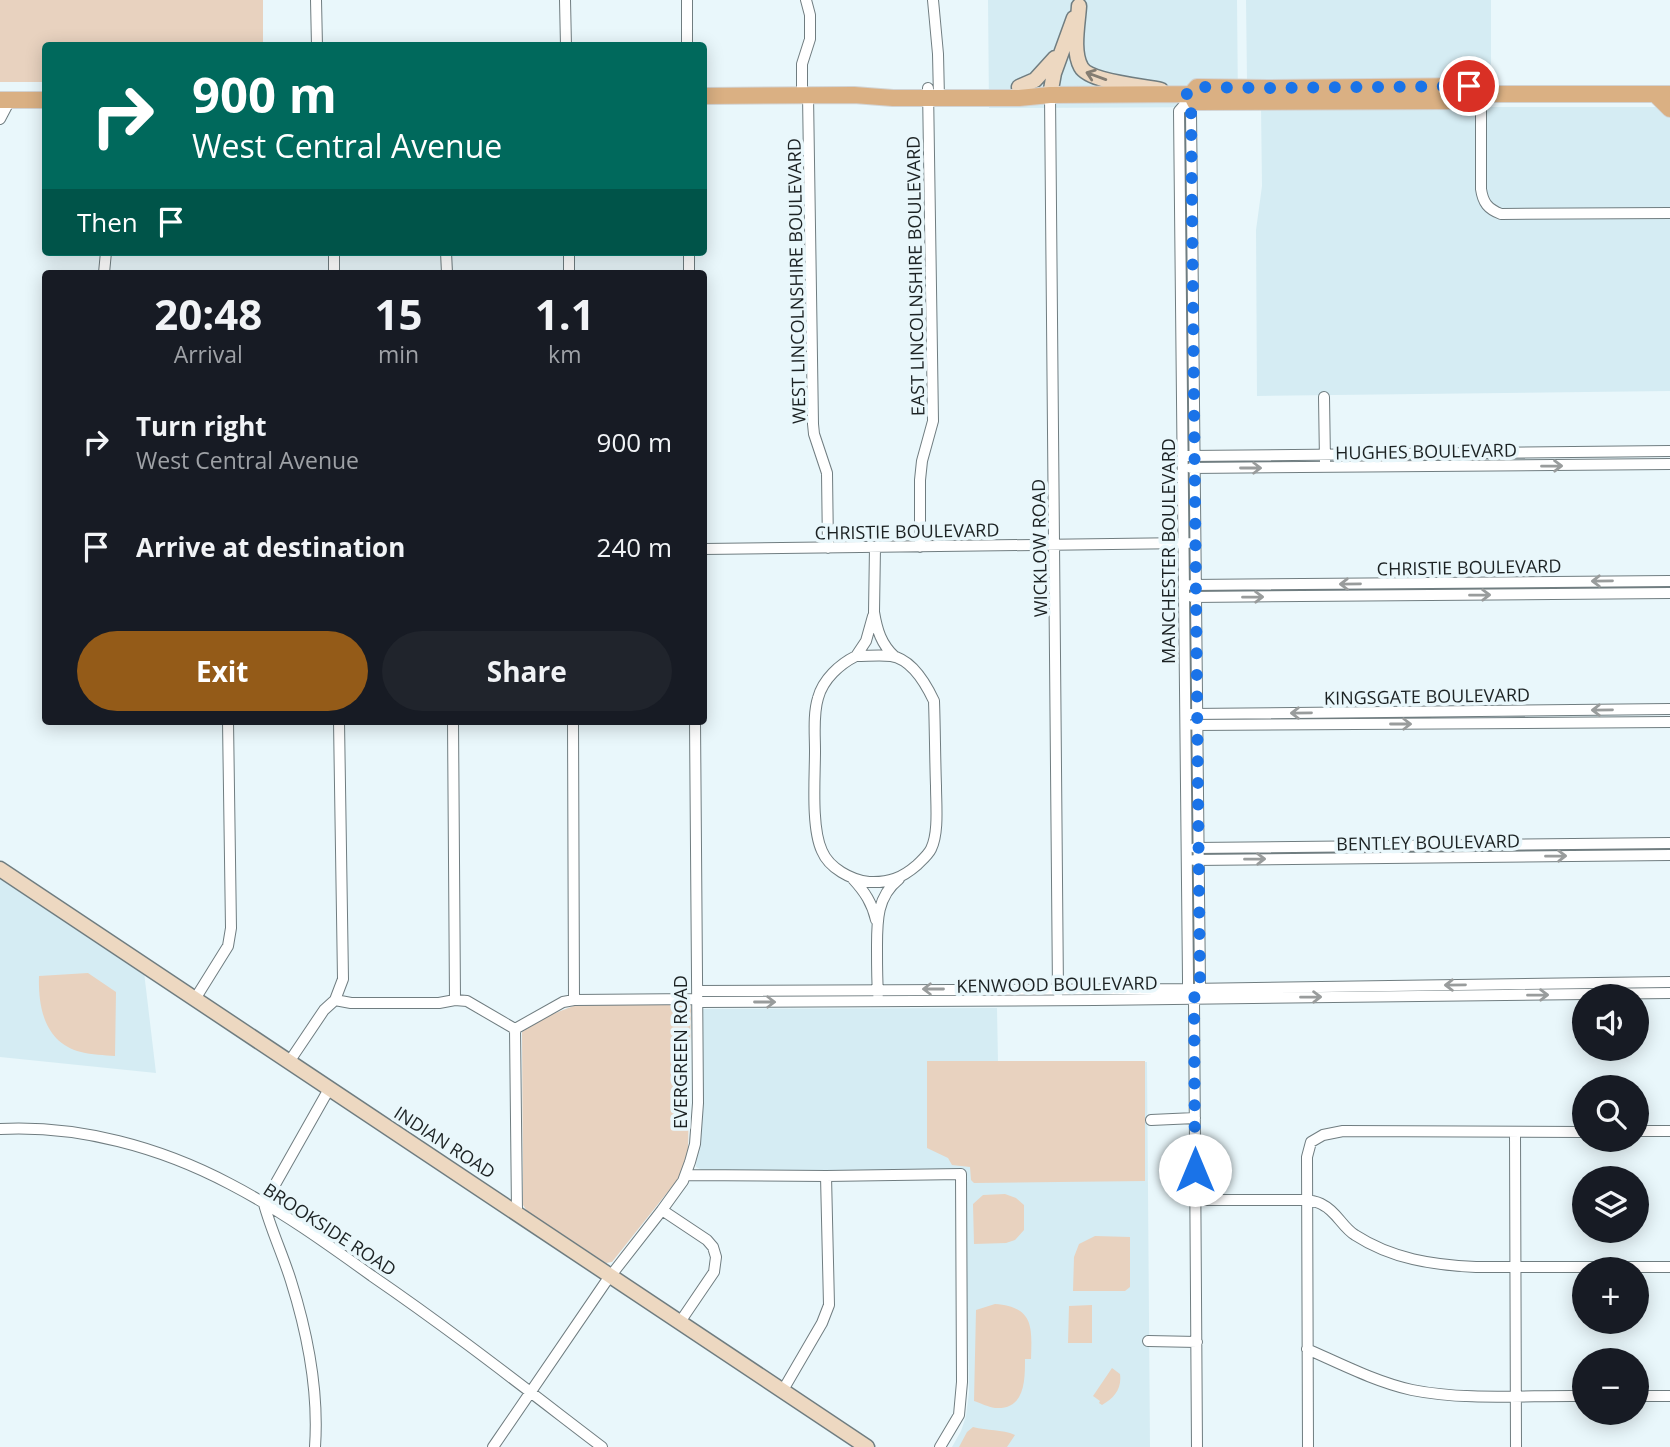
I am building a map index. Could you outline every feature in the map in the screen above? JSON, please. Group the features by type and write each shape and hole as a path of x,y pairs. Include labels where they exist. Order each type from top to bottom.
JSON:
{"main road":[{"path":"1188,97 1197,87 1469,86 1478,94"},
{"path":"933,93 1019,88 1050,95"},
{"path":"1265,102 1269,94 1333,94 1338,88"},
{"path":"707,96 854,95 893,89 1019,98 1050,95 1188,97 1195,102 1265,102 1466,101 1478,94 1662,94 1670,109"},
{"path":"5,100 42,100"}],"street":[{"path":"316,0 317,42"},
{"path":"565,0 566,42"},
{"path":"687,0 687,42"},
{"name":"WEST LINCOLNSHIRE BOULEVARD","path":"806,0 810,15 810,39 802,64 813,424 827,473 828,548"},
{"name":"EAST LINCOLNSHIRE BOULEVARD","path":"920,547 919,480 933,421 933,93 939,54 933,0"},
{"path":"1050,95 1062,48 1080,3"},
{"path":"1080,3 1078,56 1080,66 1085,72 1102,79 1188,97"},
{"path":"1019,88 1035,80 1062,48"},
{"path":"1478,94 1481,189 1482,198 1489,208 1501,214 1670,213"},
{"name":"WICKLOW ROAD","path":"1050,95 1058,994"},
{"name":"MANCHESTER BOULEVARD","path":"1188,97 1191,111 1189,456 1183,468 1188,989"},
{"path":"0,119 5,100"},
{"path":"1324,397 1325,468"},
{"name":"HUGHES BOULEVARD","path":"1189,456 1670,451"},
{"name":"MANCHESTER BOULEVARD","path":"1189,456 1195,468 1200,988"},
{"name":"HUGHES BOULEVARD","path":"1183,468 1670,464"},
{"name":"CHRISTIE BOULEVARD","path":"707,549 1195,543"},
{"path":"875,547 874,612 878,632 886,648 918,674 927,685 934,701 936,820 934,841 930,850 889,888 880,908 877,924 878,1001"},
{"name":"CHRISTIE BOULEVARD","path":"1184,586 1670,581"},
{"name":"CHRISTIE BOULEVARD","path":"1184,597 1670,593"},
{"path":"874,612 866,641 856,656 845,662 824,684 817,698 815,819 822,853 864,891 877,924"},
{"path":"856,656 895,657"},
{"name":"KINGSGATE BOULEVARD","path":"1197,720 1670,709"},
{"name":"KINGSGATE BOULEVARD","path":"1185,720 1670,722"},
{"path":"195,999 228,946 228,725"},
{"path":"289,1062 324,1010 335,1000 343,979 339,725"},
{"path":"453,725 455,1000"},
{"path":"573,725 574,1000"},
{"name":"EVERGREEN ROAD","path":"493,1447 610,1276 686,1175 692,1156 697,1128 695,725"},
{"name":"BENTLEY BOULEVARD","path":"1186,848 1670,843"},
{"name":"BENTLEY BOULEVARD","path":"1186,860 1670,855"},
{"name":"INDIAN ROAD","path":"0,869 867,1447"},
{"path":"852,878 876,882 901,878"},
{"name":"KENWOOD BOULEVARD","path":"697,997 878,1001 1200,988 1670,982"},
{"path":"1197,1447 1194,998 1200,988"},
{"path":"1188,989 1194,998"},
{"name":"KENWOOD BOULEVARD","path":"697,997 878,990 1194,998 1670,993"},
{"path":"516,1029 563,1002 574,1000 697,997"},
{"path":"335,1000 351,1003 467,1001 516,1029"},
{"path":"516,1029 517,1213"},
{"path":"315,1447 316,1401 310,1349 291,1282 264,1204 329,1088"},
{"path":"1151,1119 1195,1118"},
{"name":"BROOKSIDE ROAD","path":"0,1129 34,1128 71,1132 130,1144 176,1159 232,1185 313,1234 430,1315 602,1447"},
{"path":"1308,1447 1307,1157 1311,1142 1323,1135 1343,1131 1572,1132"},
{"path":"1649,1131 1670,1131"},
{"path":"1515,1132 1516,1447"},
{"path":"686,1175 961,1174 962,1382 959,1415 940,1447"},
{"path":"783,1390 822,1323 829,1305 826,1176"},
{"path":"1196,1200 1307,1200 1325,1205 1352,1234 1384,1251 1411,1260 1449,1266 1670,1267"},
{"path":"662,1210 707,1240 716,1257 714,1272 680,1322"},
{"path":"1148,1341 1196,1342"},
{"path":"1307,1349 1352,1370 1412,1390 1454,1395 1572,1396"},
{"path":"1649,1396 1670,1396"}],"shaded area":[{"path":"0,0 263,0 263,42 42,42 42,82 0,82"},
{"path":"988,0 1237,0 1238,107 989,108"},
{"path":"1246,0 1491,0 1491,78 1247,81"},
{"path":"1261,107 1670,107 1670,391 1257,396 1256,230 1262,186"},
{"path":"0,876 144,972 156,1073 0,1057"},
{"path":"88,973 116,992 115,1056 85,1053 59,1041 46,1023 42,1012 39,976"},
{"path":"576,1005 691,1005 688,1153 678,1179 612,1262 606,1263 527,1211 523,1205 522,1032 545,1017"},
{"path":"997,1008 998,1062 1147,1062 1150,1447 952,1447 966,1416 969,1392 965,1176 702,1170 696,1167 703,1009"},
{"path":"927,1061 1145,1061 1145,1181 974,1183 971,1180 970,1167 952,1165 948,1158 927,1148"},
{"path":"1005,1194 1024,1205 1024,1230 1015,1240 1006,1243 974,1244 973,1204 983,1195"},
{"path":"1095,1236 1130,1237 1130,1287 1125,1291 1073,1291 1074,1257 1079,1244"},
{"path":"995,1304 1017,1309 1024,1314 1030,1328 1031,1359 1025,1359 1025,1376 1018,1399 1005,1407 995,1408 974,1401 976,1310"},
{"path":"1092,1305 1092,1343 1068,1343 1069,1306"},
{"path":"1112,1368 1120,1374 1120,1384 1113,1396 1102,1405 1093,1396"},
{"path":"973,1427 1015,1435 1007,1447 959,1447"}],"route":[{"path":"1195,1170 1194,998 1200,988 1191,111 1186,103 1186,94 1191,94 1197,87 1469,86"}]}
